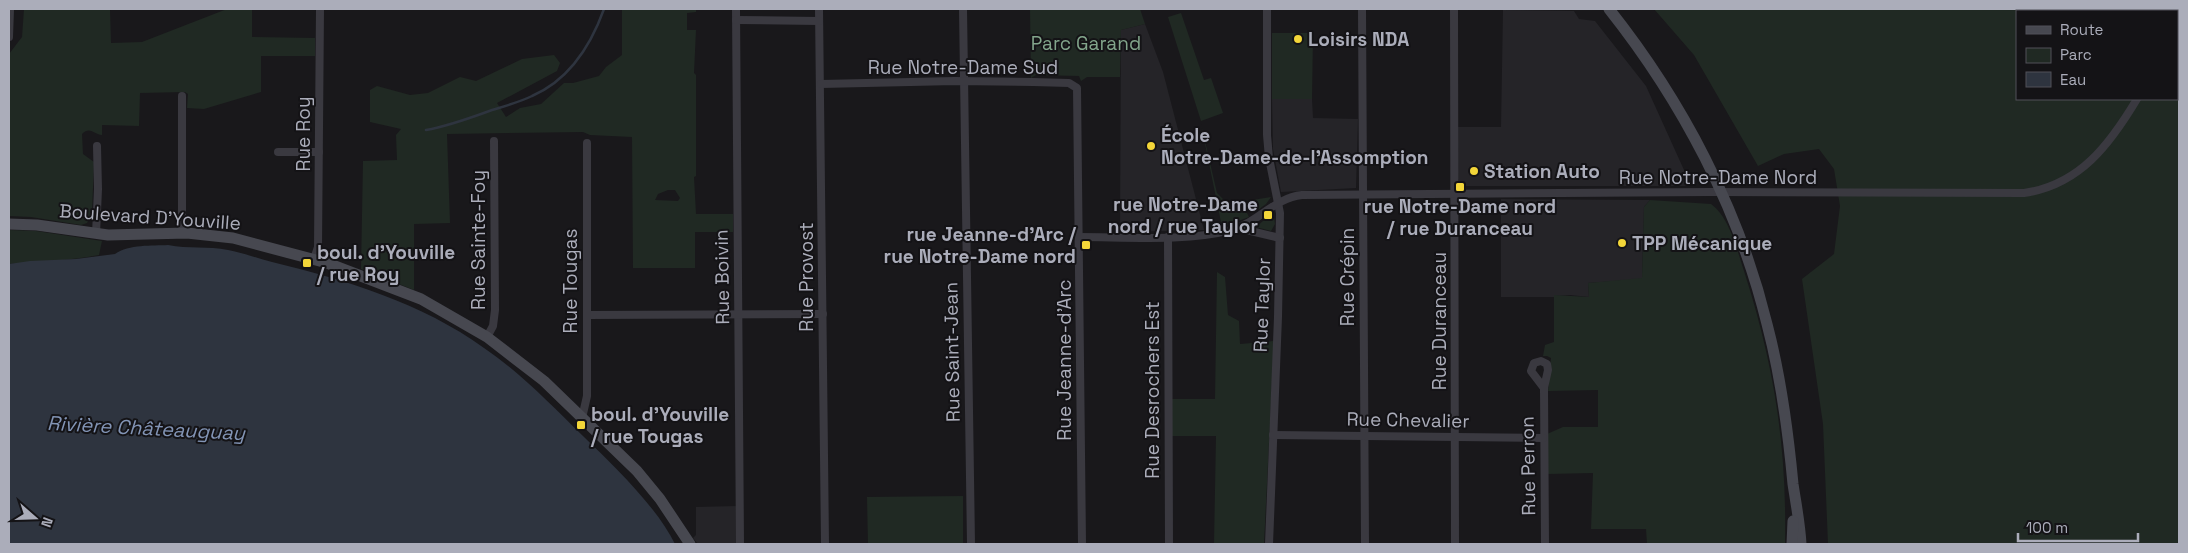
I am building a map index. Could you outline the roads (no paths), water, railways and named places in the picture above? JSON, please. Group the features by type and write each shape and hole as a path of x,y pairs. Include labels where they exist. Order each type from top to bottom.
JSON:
{"street":[{"path":"9,37 10,9"},
{"name":"Rue Roy","path":"314,260 318,247 320,9"},
{"name":"Rue Boivin","path":"736,9 740,544"},
{"name":"Rue Provost","path":"819,9 826,544"},
{"name":"Rue Saint-Jean","path":"963,9 971,544"},
{"name":"Rue Taylor","path":"1267,9 1267,135 1269,158 1278,203 1280,238 1269,544"},
{"name":"Rue Crépin","path":"1362,9 1364,544"},
{"name":"Rue Duranceau","path":"1454,9 1455,544"},
{"path":"1609,9 1642,53 1692,133 1721,193 1749,262 1767,322 1786,422 1801,544"},
{"path":"736,20 819,20"},
{"name":"Rue Notre-Dame Sud","path":"821,84 964,81 1064,82 1075,85"},
{"name":"Rue Jeanne-d'Arc","path":"1075,85 1078,96 1082,544"},
{"path":"182,96 182,234"},
{"name":"Rue Notre-Dame Nord","path":"1079,237 1205,235 1238,228 1289,196 1721,193 2000,194 2034,192 2060,183 2086,166 2110,141 2136,100"},
{"name":"Rue Sainte-Foy","path":"487,337 493,326 495,310 494,141"},
{"name":"Rue Tougas","path":"582,418 587,396 587,143"},
{"path":"96,234 99,173 97,146"},
{"path":"278,152 318,152"},
{"name":"Boulevard D'Youville","path":"9,224 96,234 182,234 240,240 314,260 410,294 444,311 487,337 534,372 644,480 665,506 690,544"},
{"name":"Rue Notre-Dame Nord","path":"1238,228 1280,238"},
{"name":"Rue Desrochers Est","path":"1168,237 1169,544"},
{"path":"587,315 822,314"},
{"name":"Rue Perron","path":"1544,388 1545,544"},
{"name":"Rue Chevalier","path":"1274,435 1543,438"},
{"path":"1792,544 1794,486"}],"water":[{"name":"Rivière Châteauguay","path":"168,245 228,250 355,285 409,306 460,332 498,358 523,379 608,460 646,501 675,544 9,544 9,264 76,259 115,254 134,247"}],"waterway":[{"path":"426,130 451,124 517,102 545,89 557,81 568,71 585,48 604,9"}],"place":[{"name":"Loisirs NDA","path":"1298,39"},
{"name":"École Notre-Dame-de-l'Assomption","path":"1151,146"},
{"name":"Station Auto","path":"1474,171"},
{"name":"rue Notre-Dame nord / rue Duranceau","path":"1460,187"},
{"name":"rue Notre-Dame nord / rue Taylor","path":"1268,215"},
{"name":"TPP Mécanique","path":"1622,243"},
{"name":"rue Jeanne-d'Arc / rue Notre-Dame nord","path":"1086,245"},
{"name":"boul. d'Youville / rue Roy","path":"307,263"},
{"name":"boul. d'Youville / rue Tougas","path":"581,425"}],"park label":[{"name":"Parc Garand","path":"1086,43"}]}
